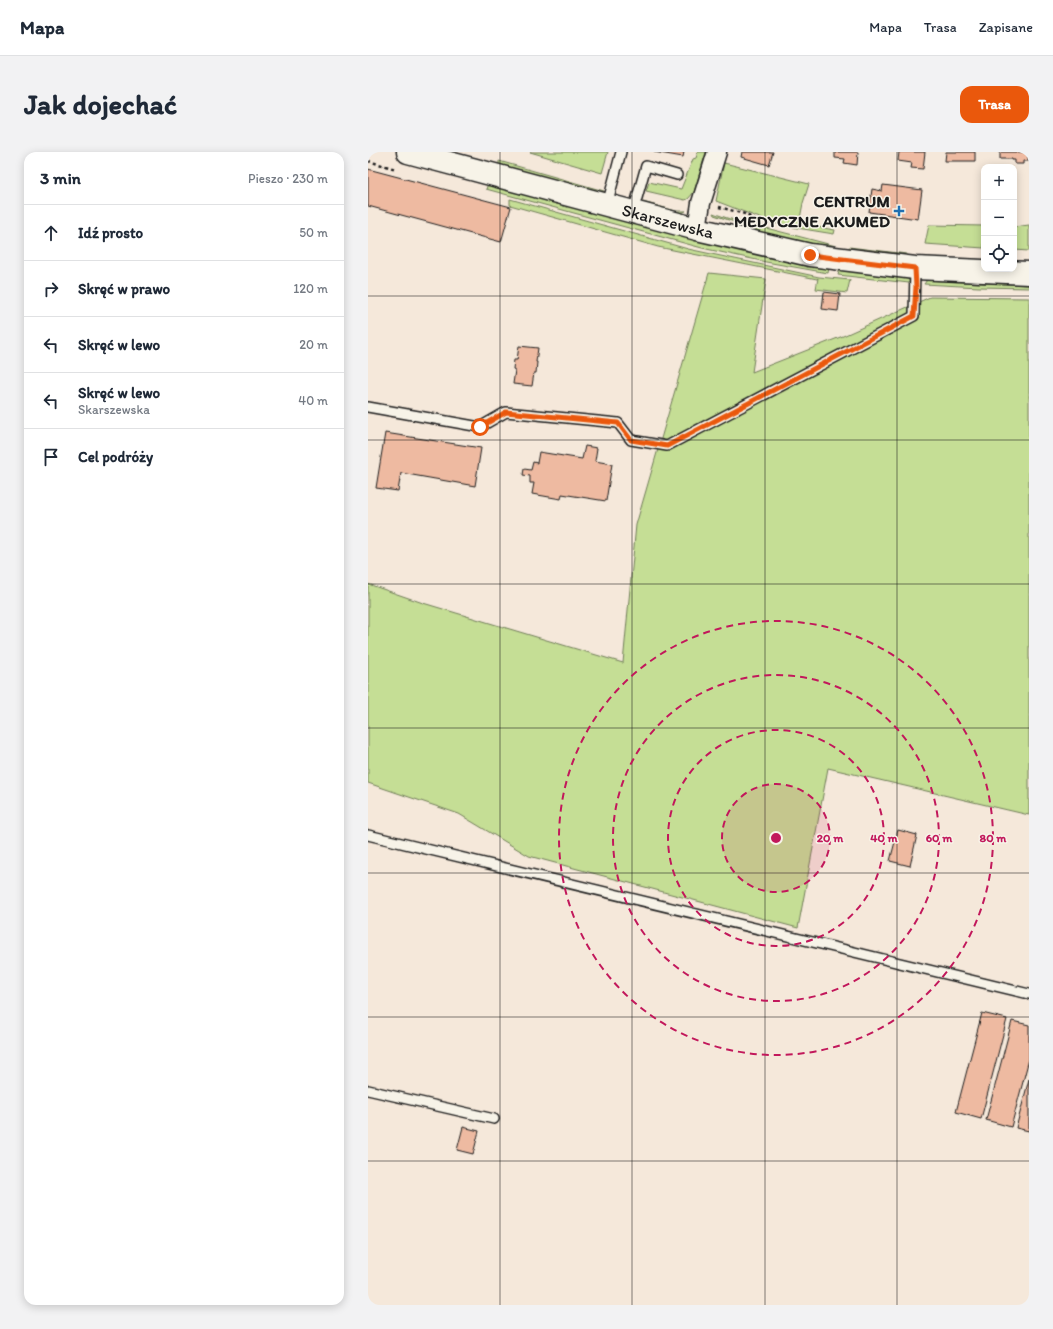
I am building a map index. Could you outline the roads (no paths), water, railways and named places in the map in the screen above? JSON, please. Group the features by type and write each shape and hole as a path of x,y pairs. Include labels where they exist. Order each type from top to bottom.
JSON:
{"main road":[{"name":"Skarszewska","path":"408,152 697,229 810,255 915,268 1029,273"}],"street":[{"path":"697,229 701,203 717,152"}],"lane":[{"path":"607,205 621,152"},
{"path":"633,212 646,166 677,175"},
{"path":"368,407 480,427 506,412 618,423 631,440 667,446 914,316 916,287 915,268"},
{"path":"368,835 1029,994"},
{"path":"368,1090 494,1119"}],"place":[{"name":"CENTRUM MEDYCZNE AKUMED","path":"899,211"}]}
